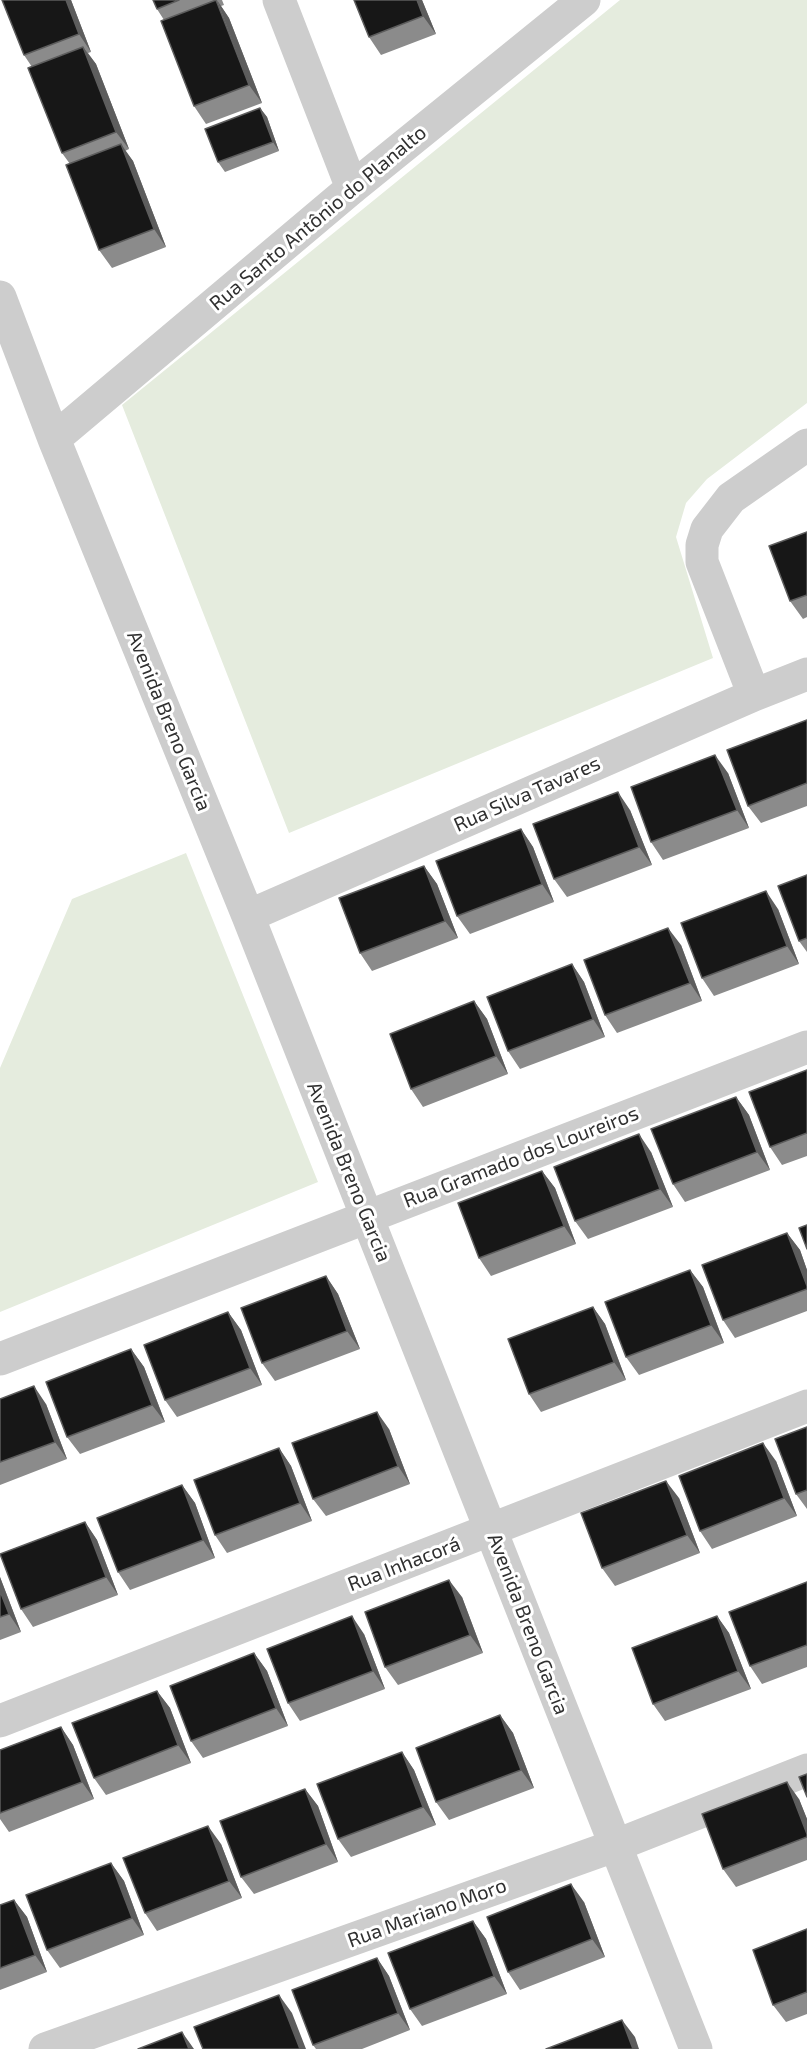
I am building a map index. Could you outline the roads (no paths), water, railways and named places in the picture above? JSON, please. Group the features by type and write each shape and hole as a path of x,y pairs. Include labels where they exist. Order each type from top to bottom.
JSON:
{"street":[{"path":"279,0 352,188"},
{"name":"Rua Santo Antônio do Planalto","path":"54,439 352,188 584,0"},
{"name":"Avenida Breno Garcia","path":"0,297 54,439 248,916 696,2049"},
{"path":"754,695 702,562 702,545 706,529 731,498 807,445"},
{"name":"Rua Silva Tavares","path":"248,916 807,674"},
{"name":"Rua Gramado dos Loureiros","path":"0,1359 807,1047"},
{"name":"Rua Inhacorá","path":"0,1721 807,1407"},
{"name":"Rua Mariano Moro","path":"45,2049 614,1846 807,1770"}]}
